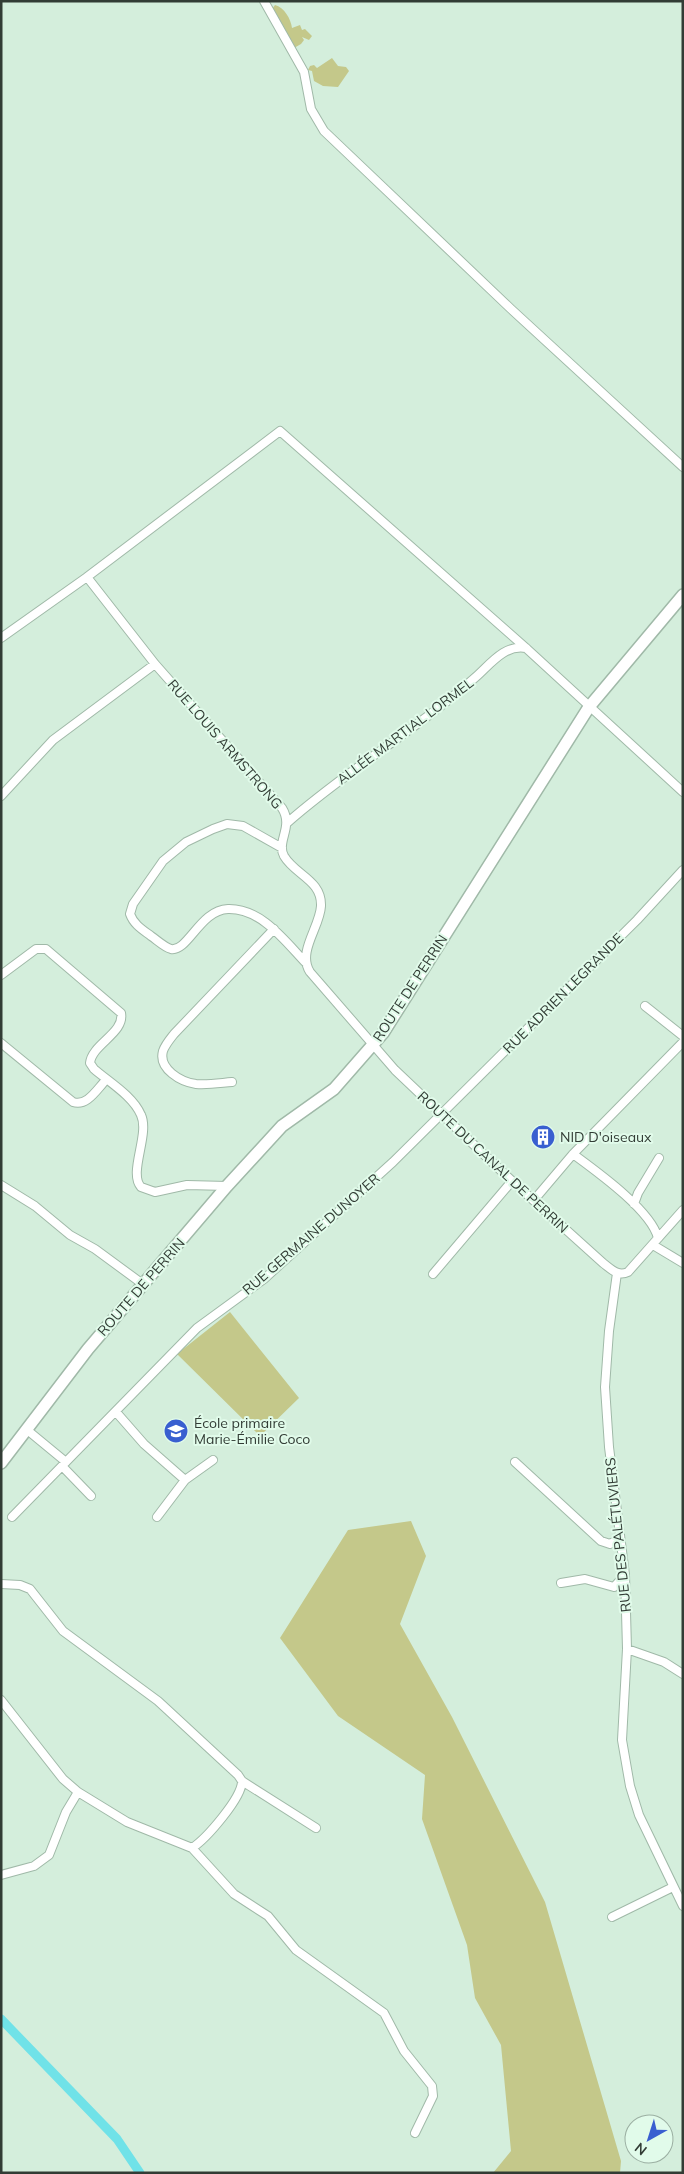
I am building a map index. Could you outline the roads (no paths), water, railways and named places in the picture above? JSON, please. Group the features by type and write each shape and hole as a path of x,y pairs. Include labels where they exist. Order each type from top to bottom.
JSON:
{"main road":[{"name":"ROUTE DE PERRIN","path":"1,1463 88,1349 226,1186 282,1126 334,1089 374,1044 395,1016 589,707 683,594"}],"street":[{"path":"264,1 304,72 311,109 324,131 511,309 683,467"},
{"path":"1,638 87,577 280,431 526,648 683,792"},
{"name":"RUE LOUIS ARMSTRONG","path":"87,577 155,664 282,808 288,823 282,848"},
{"name":"ALLÉE MARTIAL LORMEL","path":"288,823 312,801 445,704 500,655 514,648 526,648"},
{"path":"1,796 53,740 155,664"},
{"path":"305,962 320,915 321,900 314,883 289,861 282,848 243,826 227,824 186,842 164,861 132,904 130,912 135,923 171,948 180,947 201,922 219,910 235,909 264,922 274,929 305,962 310,972 374,1044"},
{"name":"RUE ADRIEN LEGRANDE","path":"441,1114 637,920 683,870"},
{"path":"232,1082 194,1084 181,1080 166,1067 162,1055 163,1050 174,1034 274,929"},
{"path":"1,975 32,951 43,948 51,952 121,1013 119,1024 90,1060 94,1069 132,1102 141,1114 144,1123 137,1177 141,1187 155,1192 187,1185 226,1186"},
{"path":"645,1006 683,1036"},
{"path":"534,1200 573,1154 683,1042"},
{"path":"1,1043 76,1104 88,1099 106,1080"},
{"name":"ROUTE DU CANAL DE PERRIN","path":"374,1044 395,1070 512,1181 617,1273"},
{"name":"RUE GERMAINE DUNOYER","path":"12,1518 197,1328 264,1278 393,1162 441,1114"},
{"path":"573,1154 634,1204 654,1226 658,1238"},
{"path":"634,1204 638,1193 659,1158"},
{"path":"433,1274 512,1181"},
{"path":"1,1184 35,1206 65,1232 95,1249 144,1285"},
{"path":"617,1273 622,1275 628,1272 683,1210"},
{"path":"653,1245 683,1263"},
{"name":"RUE DES PALÉTUVIERS","path":"617,1273 609,1331 605,1387 606,1418 624,1575 627,1649 621,1726 627,1774 639,1815 683,1906"},
{"path":"116,1412 144,1444 185,1480"},
{"path":"26,1428 64,1464 91,1496"},
{"path":"157,1517 185,1480 213,1460"},
{"path":"514,1462 601,1540 610,1544 619,1539"},
{"path":"562,1583 585,1578 614,1587 624,1575"},
{"path":"1,1584 20,1585 32,1591 63,1632 162,1704 242,1781 316,1828"},
{"path":"627,1649 664,1662 683,1674"},
{"path":"1,1700 63,1778 78,1792 127,1822 192,1848 230,1891 263,1912 274,1922 296,1950 384,2013 404,2051 429,2080 433,2089 433,2096 415,2133"},
{"path":"192,1848 204,1838 234,1801 242,1789 242,1781"},
{"path":"1,1874 34,1866 49,1855 66,1812 78,1792"},
{"path":"612,1917 673,1887"}],"waterway":[{"path":"1,2019 117,2139 140,2173"}],"place":[{"name":"NID D'oiseaux","path":"543,1137"},
{"name":"École primaire Marie-Émilie Coco","path":"176,1431"}]}
